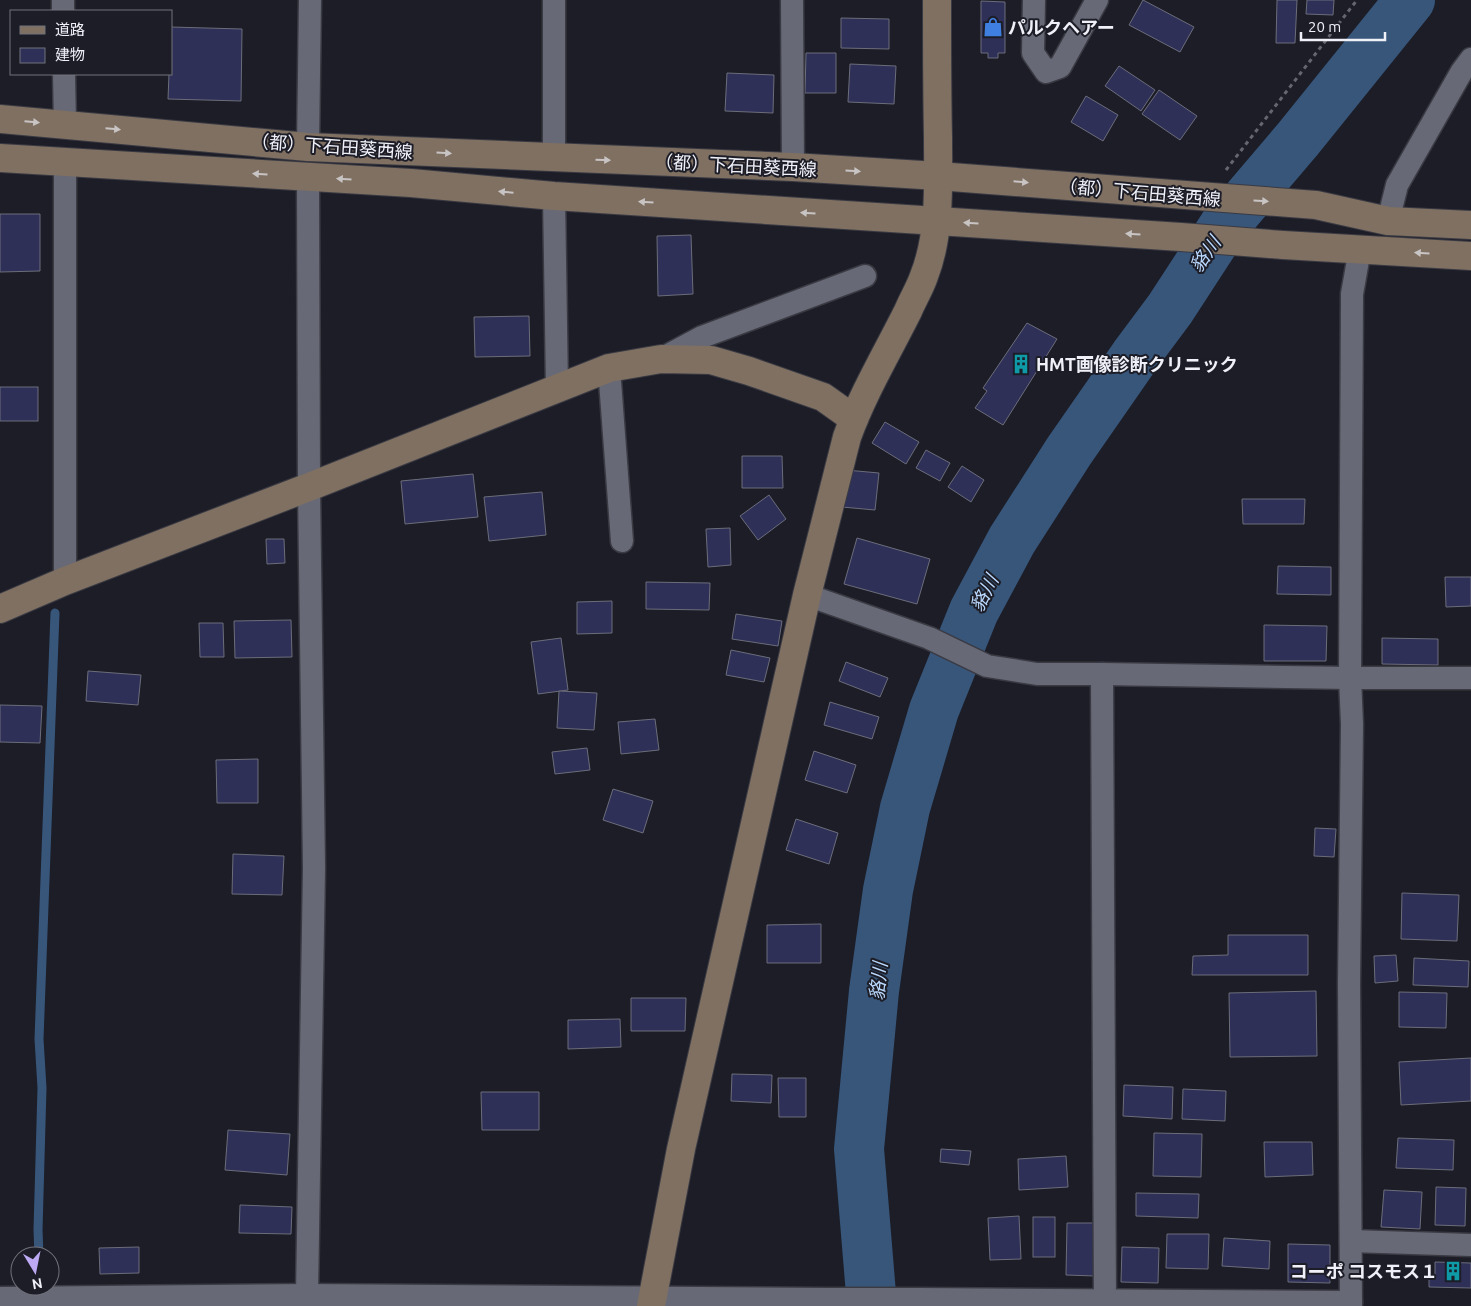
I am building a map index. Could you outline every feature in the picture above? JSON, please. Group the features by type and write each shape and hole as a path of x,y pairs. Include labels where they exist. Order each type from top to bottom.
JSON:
{"street":[{"path":"308,146 310,0"},
{"path":"554,0 554,158"},
{"path":"792,0 793,167"},
{"path":"652,1302 680,1149 807,595 847,437 872,380 924,277 931,255 936,221 938,176 937,0"},
{"path":"1034,0 1033,53 1046,72 1060,67 1096,0"},
{"path":"1388,221 1397,186 1462,71 1471,59"},
{"path":"64,75 64,124"},
{"name":"（都）下石田葵西線","path":"0,119 308,146 793,167 938,176 1217,187 1316,205 1388,221 1471,225"},
{"name":"（都）下石田葵西線","path":"0,158 411,183 554,196 1471,256"},
{"path":"65,162 66,581"},
{"path":"307,1295 314,868 309,487 308,177"},
{"path":"554,196 557,388"},
{"path":"0,1298 73,1302 307,1295 652,1302 832,1302 919,1299 1105,1303 1351,1304 1349,983 1352,724 1350,678 1352,294 1360,249"},
{"path":"661,360 702,337 864,276"},
{"path":"0,609 66,581 609,368 661,360 711,360 823,397 854,419"},
{"path":"609,368 622,541"},
{"path":"807,595 929,638 987,666 1037,674 1471,678"},
{"path":"1102,674 1105,1303"},
{"path":"1351,1241 1471,1245"}],"path":[{"path":"1217,187 1356,0"}],"building":[{"path":"1143,0 1194,27 1180,52 1129,25"},
{"path":"1277,0 1297,0 1295,43 1276,43"},
{"path":"1307,0 1334,0 1333,15 1306,14"},
{"name":"パルクヘアー","path":"981,1 1005,2 1005,53 998,53 998,58 988,58 988,53 981,53"},
{"path":"841,18 889,19 889,49 841,48"},
{"path":"172,27 242,29 241,101 168,99 169,75 172,75"},
{"path":"806,53 836,53 836,93 805,93"},
{"path":"850,64 896,66 894,104 848,102"},
{"path":"1119,66 1155,90 1141,111 1105,86"},
{"path":"727,73 774,75 773,113 725,111"},
{"path":"1159,90 1197,116 1180,140 1142,114"},
{"path":"1086,96 1118,115 1103,141 1071,122"},
{"path":"0,214 40,214 40,271 0,272"},
{"path":"691,235 693,294 658,296 657,236"},
{"path":"529,316 530,356 475,357 474,317"},
{"name":"HMT画像診断クリニック","path":"1027,323 1057,339 1003,425 975,408 987,391 983,388"},
{"path":"0,387 38,387 38,421 0,421"},
{"path":"885,422 919,442 906,464 872,443"},
{"path":"926,450 950,463 940,481 916,468"},
{"path":"742,456 782,456 783,488 742,488"},
{"path":"962,466 984,480 971,502 948,487"},
{"path":"846,470 879,473 875,510 842,507"},
{"path":"473,474 478,517 405,524 401,481"},
{"path":"542,492 546,535 489,541 484,497"},
{"path":"769,495 786,519 758,540 740,516"},
{"path":"1242,499 1305,499 1304,524 1243,524"},
{"path":"730,528 731,565 708,567 706,529"},
{"path":"857,538 930,559 917,604 844,584"},
{"path":"266,539 284,539 285,563 267,564"},
{"path":"1278,566 1331,567 1331,595 1277,594"},
{"path":"1445,577 1471,577 1471,606 1446,607"},
{"path":"646,582 710,583 709,610 646,609"},
{"path":"612,601 612,633 577,634 577,602"},
{"path":"736,614 782,621 778,646 732,639"},
{"path":"291,620 292,657 235,658 234,621"},
{"path":"199,623 223,623 224,657 200,657"},
{"path":"1264,625 1327,626 1326,661 1264,661"},
{"path":"561,638 568,690 538,694 531,642"},
{"path":"1382,638 1438,639 1438,665 1382,664"},
{"path":"731,650 770,658 764,682 726,675"},
{"path":"846,662 888,678 880,697 839,681"},
{"path":"88,671 141,675 138,705 86,701"},
{"path":"559,691 597,693 594,730 557,728"},
{"path":"830,702 879,717 872,739 824,725"},
{"path":"0,705 42,706 40,743 0,742"},
{"path":"655,719 659,750 621,754 618,722"},
{"path":"587,748 590,770 555,774 552,752"},
{"path":"814,751 856,765 847,793 805,780"},
{"path":"258,759 258,803 217,803 216,760"},
{"path":"613,789 653,801 643,833 603,820"},
{"path":"796,819 838,833 829,864 786,850"},
{"path":"1315,828 1336,829 1334,857 1314,856"},
{"path":"233,854 284,856 282,895 232,894"},
{"path":"1402,893 1459,895 1457,941 1401,939"},
{"path":"821,924 821,963 767,963 767,925"},
{"path":"1228,935 1308,935 1308,975 1192,975 1193,956 1228,955"},
{"path":"1396,955 1398,981 1375,983 1374,956"},
{"path":"1414,958 1469,961 1468,987 1413,985"},
{"path":"1316,991 1317,1056 1230,1057 1229,993"},
{"path":"1399,992 1447,993 1446,1028 1399,1027"},
{"path":"631,998 686,998 685,1031 631,1031"},
{"path":"620,1019 621,1047 568,1049 568,1020"},
{"path":"1471,1058 1471,1101 1401,1105 1399,1062"},
{"path":"732,1074 772,1075 771,1103 731,1101"},
{"path":"778,1078 806,1078 806,1117 779,1117"},
{"path":"1124,1085 1173,1087 1172,1119 1123,1116"},
{"path":"1183,1089 1226,1091 1225,1121 1182,1119"},
{"path":"481,1092 539,1092 539,1130 482,1130"},
{"path":"228,1130 290,1134 287,1175 225,1170"},
{"path":"1154,1133 1202,1134 1201,1177 1153,1176"},
{"path":"1398,1138 1454,1140 1453,1170 1396,1168"},
{"path":"1264,1142 1312,1142 1313,1175 1265,1177"},
{"path":"941,1149 971,1151 969,1165 940,1162"},
{"path":"1066,1156 1068,1187 1019,1190 1018,1159"},
{"path":"1436,1187 1466,1188 1465,1226 1435,1225"},
{"path":"1384,1190 1422,1192 1420,1229 1381,1227"},
{"path":"1136,1193 1199,1194 1198,1218 1136,1216"},
{"path":"240,1205 292,1207 291,1234 239,1233"},
{"path":"1019,1216 1021,1259 990,1260 988,1218"},
{"path":"1033,1217 1055,1217 1055,1257 1033,1257"},
{"path":"1067,1223 1096,1223 1095,1276 1066,1275"},
{"path":"1167,1234 1209,1234 1208,1269 1166,1268"},
{"path":"1224,1238 1270,1241 1269,1269 1222,1266"},
{"path":"1288,1244 1330,1245 1330,1283 1288,1282"},
{"path":"139,1247 139,1273 100,1274 99,1248"},
{"path":"1122,1247 1159,1248 1158,1283 1121,1282"},
{"name":"コーポ コスモス１","path":"1435,1262 1471,1263 1471,1288 1429,1287 1429,1279 1435,1279"}],"waterway":[{"name":"貉川","path":"872,1306 859,1149 874,991 888,890 905,808 934,710 974,611 1012,540 1069,451 1170,309 1224,226 1298,139 1410,0"},
{"path":"39,1246 42,1088 39,1039 55,613"}],"place":[{"name":"パルクヘアー","path":"993,27"},
{"name":"HMT画像診断クリニック","path":"1021,364"},
{"name":"コーポ コスモス１","path":"1453,1271"}]}
